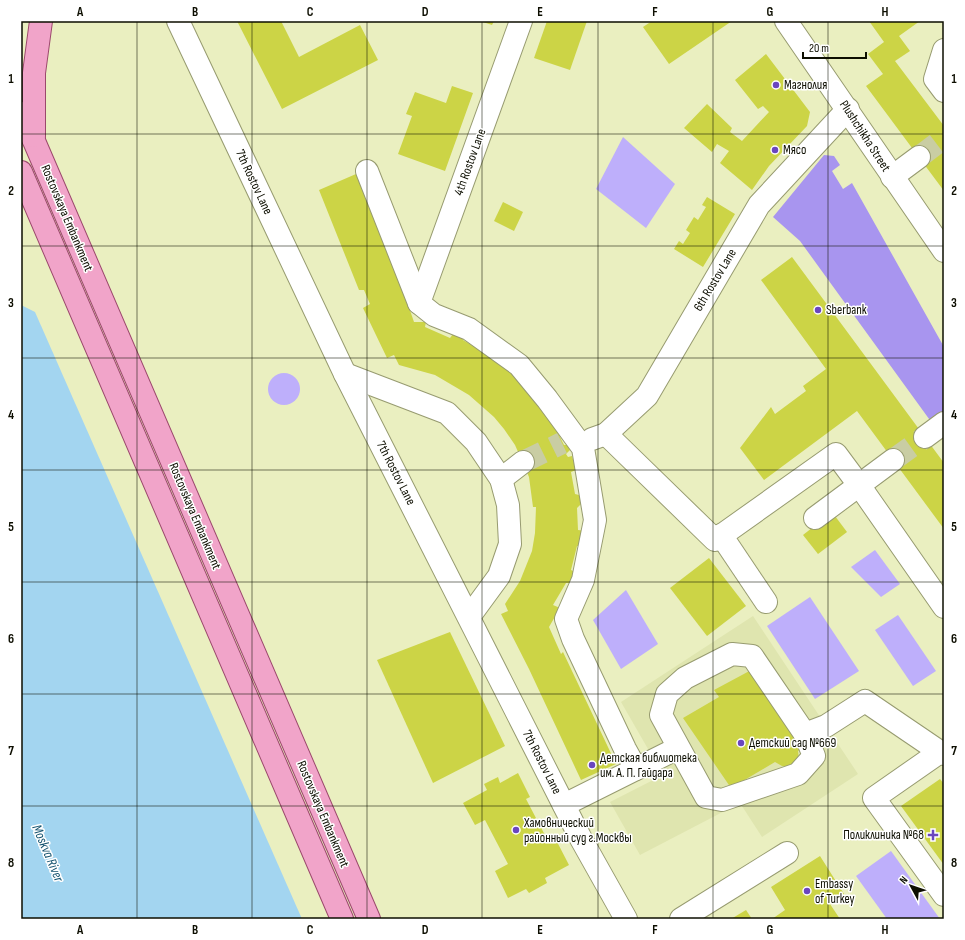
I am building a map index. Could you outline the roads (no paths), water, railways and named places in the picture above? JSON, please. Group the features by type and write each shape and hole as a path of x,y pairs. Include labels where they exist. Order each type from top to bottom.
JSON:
{"main road":[{"path":"34,141 34,73 41,21"},
{"name":"Rostovskaya Embankment","path":"21,114 34,141 369,919"},
{"name":"Rostovskaya Embankment","path":"21,172 342,919"}],"street":[{"name":"7th Rostov Lane","path":"178,21 346,374 580,838 626,919"},
{"name":"4th Rostov Lane","path":"419,303 521,21"},
{"name":"Plushchikha Street","path":"786,21 944,251"},
{"path":"944,50 936,79 944,91"},
{"name":"6th Rostov Lane","path":"573,441 606,434 647,396 759,205 848,110"},
{"path":"892,177 919,157"},
{"path":"367,171 419,303 434,315 469,329 519,365 573,441 583,448 595,520 583,580 566,619 573,639 636,769"},
{"path":"346,374 447,413 476,442 501,479 508,505 510,544 499,576 469,617"},
{"path":"925,437 944,423"},
{"path":"606,434 715,540 836,454 944,607"},
{"path":"815,518 893,460"},
{"path":"501,479 524,462"},
{"path":"722,535 766,602"},
{"path":"732,654 752,656 806,734 814,756 798,774 722,800 706,797 678,748 661,715 666,694 685,678 732,654"},
{"path":"806,734 826,726 865,701 942,753 874,798 944,896"},
{"path":"564,805 678,748"},
{"path":"681,919 788,853"}],"water":[{"name":"Moskva River","path":"21,305 35,312 302,919 21,919"}],"tunnel":[{"path":"919,157 944,138"},
{"path":"893,460 925,437"},
{"path":"523,462 562,443"}],"place":[{"name":"Магнолия","path":"776,85"},
{"name":"Мясо","path":"775,150"},
{"name":"Sberbank","path":"818,310"},
{"name":"Детский сад №669","path":"741,743"},
{"name":"Детская библиотека им. А. П. Гайдара","path":"592,765"},
{"name":"Хамовнический районный суд г.Москвы","path":"516,830"},
{"name":"Поликлиника №68","path":"933,835"},
{"name":"Embassy of Turkey","path":"807,891"}]}
